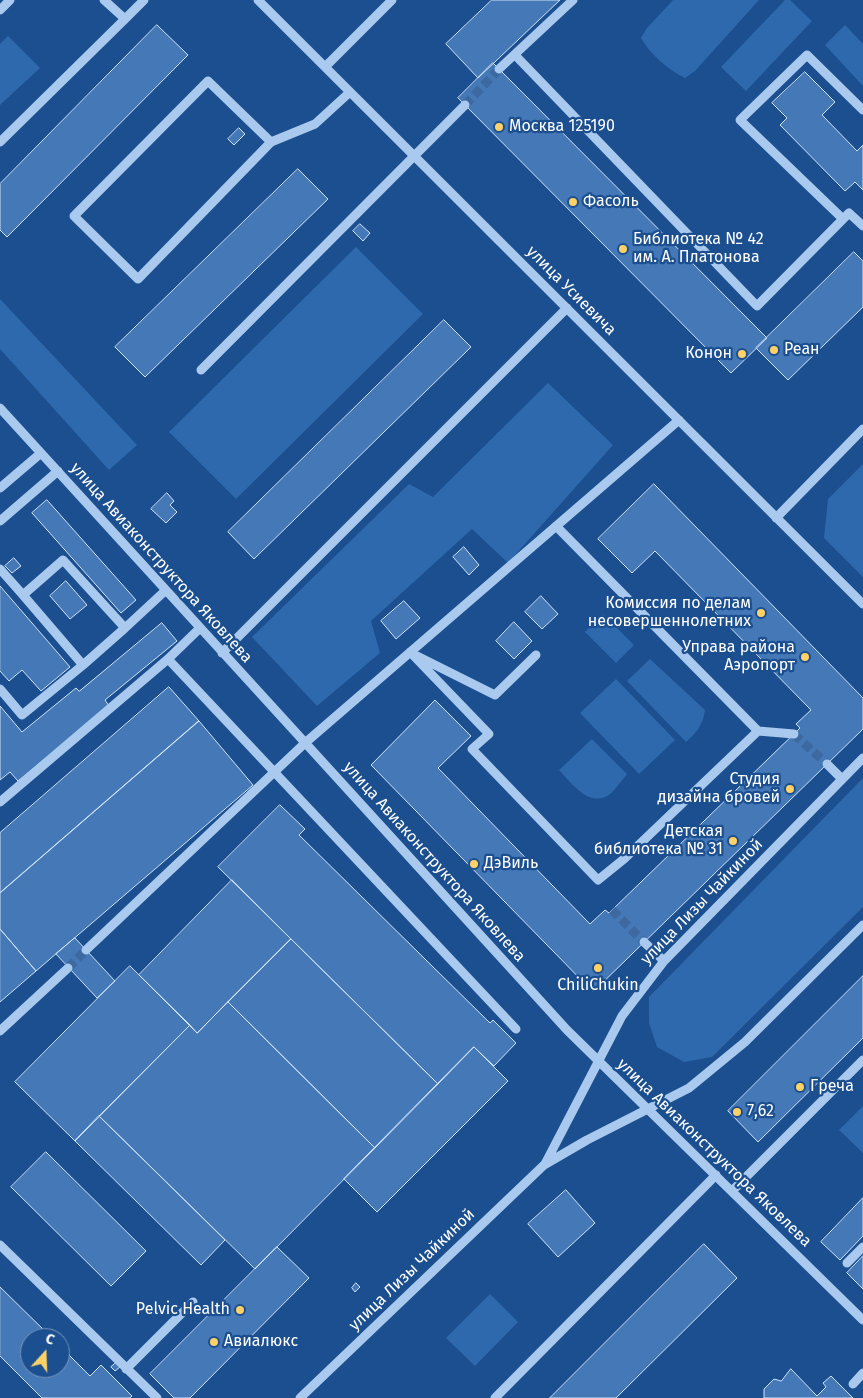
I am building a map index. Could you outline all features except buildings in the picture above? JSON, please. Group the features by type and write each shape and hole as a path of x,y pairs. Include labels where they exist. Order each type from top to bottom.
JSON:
{"street":[{"path":"0,10 10,0"},
{"path":"104,0 125,19"},
{"path":"0,142 144,0"},
{"name":"улица Усиевича","path":"258,0 863,604"},
{"path":"326,67 392,0"},
{"path":"499,70 573,0"},
{"path":"514,55 757,306 849,213 863,226"},
{"path":"843,219 740,120 807,55 863,110"},
{"path":"272,142 208,81 74,216 138,279 272,142 315,124 350,92"},
{"path":"202,370 413,155 465,105"},
{"path":"222,653 567,308"},
{"name":"улица Авиаконструктора Яковлева","path":"0,408 567,1030 863,1320"},
{"path":"86,950 305,743 679,420"},
{"path":"776,518 863,429"},
{"path":"0,488 41,453"},
{"path":"0,521 58,471"},
{"path":"556,526 758,731 794,734"},
{"path":"23,595 64,560 125,628"},
{"path":"0,569 83,665"},
{"path":"0,690 22,715 83,665 166,590"},
{"path":"0,802 168,660 200,628"},
{"path":"410,652 495,695 536,656"},
{"path":"410,652 489,734 472,749 598,880 624,859 758,731"},
{"path":"168,660 516,1029"},
{"name":"улица Лизы Чайкиной","path":"544,1165 622,1016 664,961 863,758"},
{"path":"826,764 842,779"},
{"name":"улица Лизы Чайкиной","path":"305,1396 544,1165 587,1140 689,1088 745,1042 863,925"},
{"path":"644,942 664,961"},
{"path":"0,1031 68,968"},
{"path":"732,1191 863,1060"},
{"path":"496,1398 716,1175"},
{"path":"0,1245 156,1398"},
{"path":"847,1263 863,1247"},
{"path":"126,1369 193,1302"},
{"path":"853,1384 863,1373"}],"shaded area":[{"path":"673,0 759,0 695,71 685,78 660,61 641,38 647,28"},
{"path":"785,0 790,0 812,21 746,91 721,67"},
{"path":"845,25 863,44 863,86 825,45"},
{"path":"8,36 40,68 0,105 0,44"},
{"path":"356,247 423,314 236,499 169,432"},
{"path":"0,299 137,445 109,470 0,349"},
{"path":"548,383 613,445 508,563 472,529 371,621 380,653 317,706 252,637 409,484 433,497"},
{"path":"863,464 863,577 824,538 828,499"},
{"path":"603,614 634,645 616,663 585,632"},
{"path":"650,659 705,710 699,728 686,742 627,681"},
{"path":"616,679 675,740 639,774 580,713"},
{"path":"592,739 627,774 611,793 598,799 591,798 579,791 559,770"},
{"path":"863,778 863,907 712,1057 684,1062 657,1047 649,1023 649,997"},
{"path":"863,1106 863,1153 839,1130"},
{"path":"490,1294 518,1322 475,1366 446,1338"}],"tunnel":[{"path":"465,105 499,69"},
{"path":"794,734 827,764"},
{"path":"612,910 644,942"},
{"path":"68,968 86,950"}],"place":[{"name":"Москва 125190","path":"499,127"},
{"name":"Фасоль","path":"573,202"},
{"name":"Библиотека № 42 им. А. Платонова","path":"623,249"},
{"name":"Реан","path":"774,350"},
{"name":"Конон","path":"742,354"},
{"name":"Комиссия по делам несовершеннолетних","path":"761,613"},
{"name":"Управа района Аэропорт","path":"805,657"},
{"name":"Студия дизайна бровей","path":"790,789"},
{"name":"Детская библиотека № 31","path":"733,841"},
{"name":"ДэВиль","path":"474,864"},
{"name":"ChiliChukin","path":"598,968"},
{"name":"Греча","path":"800,1087"},
{"name":"7,62","path":"737,1112"},
{"name":"Pelvic Health","path":"240,1310"},
{"name":"Авиалюкс","path":"214,1342"}]}
